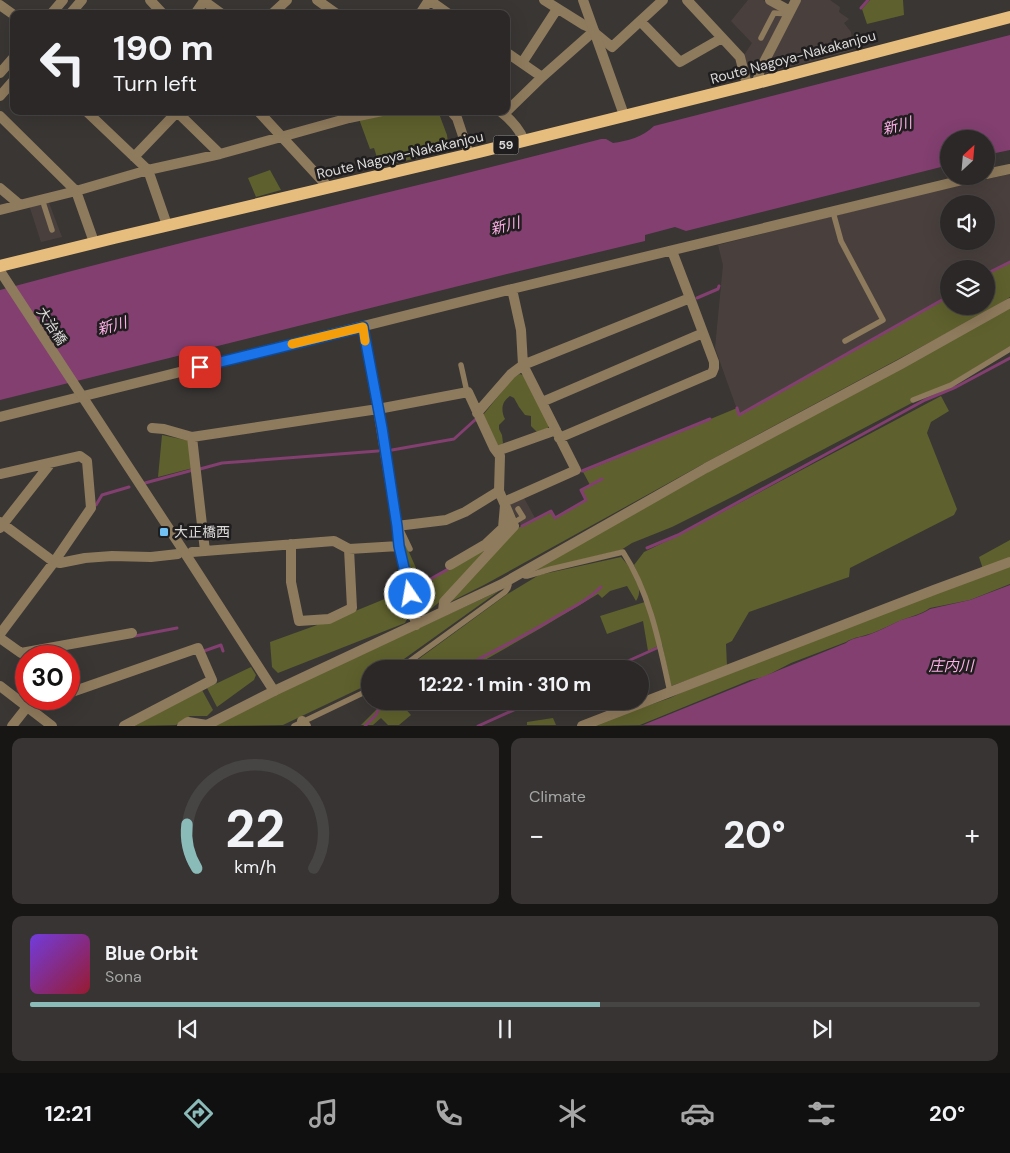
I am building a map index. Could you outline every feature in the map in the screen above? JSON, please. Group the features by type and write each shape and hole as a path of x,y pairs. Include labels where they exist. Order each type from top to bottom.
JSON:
{"main road":[{"name":"Route Nagoya-Nakakanjou","path":"1,270 94,242 469,154 752,84 1010,17"}],"street":[{"path":"54,10 63,0"},
{"path":"150,0 159,10"},
{"path":"276,10 286,0"},
{"path":"317,0 331,10"},
{"path":"429,0 443,10"},
{"path":"544,0 594,31 612,47 662,0"},
{"path":"583,0 624,115"},
{"path":"687,0 740,57 752,84"},
{"path":"770,0 790,12"},
{"path":"752,84 796,0"},
{"path":"198,10 204,1 216,10"},
{"path":"522,63 557,9"},
{"path":"640,21 680,62 722,38"},
{"path":"510,106 594,31"},
{"path":"510,55 542,77"},
{"path":"0,73 10,62"},
{"path":"0,96 10,85"},
{"path":"90,115 148,170 167,225"},
{"path":"134,156 173,115"},
{"path":"181,115 220,154"},
{"path":"262,115 329,188"},
{"path":"0,210 148,170 220,154 351,115"},
{"path":"454,115 469,154"},
{"path":"504,115 521,133 524,140"},
{"path":"0,116 76,191 94,242"},
{"path":"995,172 1010,169"},
{"path":"0,417 81,395 942,185"},
{"path":"0,188 19,204"},
{"path":"497,451 558,434 712,373 714,362 672,251"},
{"name":"大治橋","path":"1,270 180,550 274,691"},
{"path":"505,503 576,470 523,365 521,330 512,289"},
{"path":"477,413 510,374 523,365 690,298"},
{"path":"182,726 188,722 206,725 507,581 706,468 892,369 1010,303"},
{"path":"363,327 398,526 405,547 416,626"},
{"path":"542,402 703,334"},
{"path":"152,428 164,429 192,437 378,409 467,392 500,456 499,491 514,526 444,602 443,611"},
{"path":"192,437 205,550"},
{"path":"0,474 80,456 87,461 92,508 0,634"},
{"path":"51,462 1,525 54,562 60,563 85,558 112,556 146,557 151,552 180,550"},
{"path":"398,526 446,520 465,512 499,491"},
{"path":"450,564 486,544 503,528 505,503"},
{"path":"192,552 334,541 348,549 405,547"},
{"path":"291,544 291,582 299,621 330,618 352,608 348,549"},
{"path":"582,726 726,669 1010,562"},
{"path":"0,638 21,653 132,633"},
{"path":"80,689 198,648 212,680 124,726"},
{"path":"0,686 15,697"},
{"path":"12,726 25,710"},
{"path":"32,710 52,726"}],"lane":[{"path":"761,38 774,13 790,12"},
{"path":"42,199 52,230"},
{"path":"833,212 841,241 883,320 845,341"},
{"path":"913,400 951,385 1010,350"},
{"path":"461,365 467,392"},
{"path":"513,523 523,517 518,509"},
{"path":"522,572 525,576 528,576 623,552 633,568 645,598 659,643 670,692"},
{"path":"411,660 505,592 509,585 507,581"},
{"path":"301,724 361,694"}],"shaded area":[{"path":"748,0 763,0 784,11 757,68 752,71 748,69 744,55 752,43 731,21"},
{"path":"800,0 830,0 840,7 839,12 849,19 844,23 851,32 853,50 767,73 763,69"},
{"path":"1010,174 1010,262 995,270 995,260 940,260 940,301 739,415 715,348 723,265 718,245 961,185 995,185 995,177"},
{"path":"48,200 62,237 41,242 29,205"},
{"path":"523,496 535,518 521,525 510,506 512,502"}],"green space":[{"path":"870,0 903,0 904,15 867,24 862,9"},
{"path":"381,115 440,115 447,135 449,150 380,167 374,148 370,149 359,119"},
{"path":"270,170 281,190 256,197 248,178"},
{"path":"1010,262 1010,297 995,307 995,270"},
{"path":"940,301 940,315 981,315 448,603 514,530 551,511 556,518 586,500 581,490 590,485 583,472 737,408 739,415"},
{"path":"1010,308 1010,346 950,383 736,495 672,527 632,543 621,550 530,572 708,472"},
{"path":"520,374 525,376 549,425 548,428 537,432 531,426 531,416 525,415 514,398 510,396 505,401 503,407 505,419 499,425 503,443 499,448 483,415 513,378"},
{"path":"941,396 949,411 931,422 927,433 957,509 954,515 850,568 849,577 749,612 732,641 726,644 727,666 671,686 662,644 648,651 643,621 607,634 600,616 648,601 634,565 644,552"},
{"path":"162,435 190,441 193,468 158,477"},
{"path":"508,527 443,599 425,614 419,612 416,608 402,536 416,568 418,586 487,546"},
{"path":"1010,540 1010,558 983,569 979,557"},
{"path":"621,557 636,578 639,596 636,601 627,586 610,591 602,598 598,594 485,660 417,660 506,595 539,575"},
{"path":"1010,566 1010,584 970,600 930,608 878,631 791,663 764,677 750,680 640,725 589,726 635,710 649,710 649,705 670,698 712,678"},
{"path":"404,591 409,615 405,623 278,673 272,667 270,642 317,625 316,621 331,621"},
{"path":"499,591 403,660 361,660 361,688 283,725 213,726 284,690"},
{"path":"251,667 256,675 254,680 217,707 207,688"},
{"path":"202,690 213,710 207,716 190,716 176,725 134,726"},
{"path":"376,710 406,710 411,715 399,725 388,725 381,718 373,725 361,725"},
{"path":"553,718 556,725 527,725 527,722"}],"water":[{"name":"新川","path":"1010,35 1010,150 995,153 995,130 940,130 940,167 686,231 675,227 645,235 645,241 0,400 0,290 601,139 606,139 613,143 624,141 640,136 654,126"},
{"name":"庄内川","path":"1010,585 1010,725 643,725 901,620 930,609 970,600"}],"waterway":[{"path":"861,8 868,0"},
{"path":"995,270 1010,262"},
{"path":"697,298 718,289 719,286"},
{"path":"737,408 739,415 940,301"},
{"path":"647,548 678,535 925,400 956,387 1010,358"},
{"path":"582,471 710,419"},
{"path":"392,450 454,439 476,420"},
{"path":"200,469 222,463 378,451"},
{"path":"145,483 193,470"},
{"path":"522,526 551,511 555,518 586,500 581,490 602,479"},
{"path":"96,505 102,495 129,487"},
{"path":"418,586 450,568"},
{"path":"476,660 576,606 601,587"},
{"path":"135,636 177,628"},
{"path":"204,651 221,645 223,651"},
{"path":"630,660 657,648"},
{"path":"365,726 378,710"},
{"path":"478,726 514,710"}],"slow traffic":[{"path":"292,344 363,327 365,341"}],"place":[{"name":"大正橋西","path":"164,532"}],"route":[{"path":"200,367 363,327 382,428 399,546 410,594"}]}
